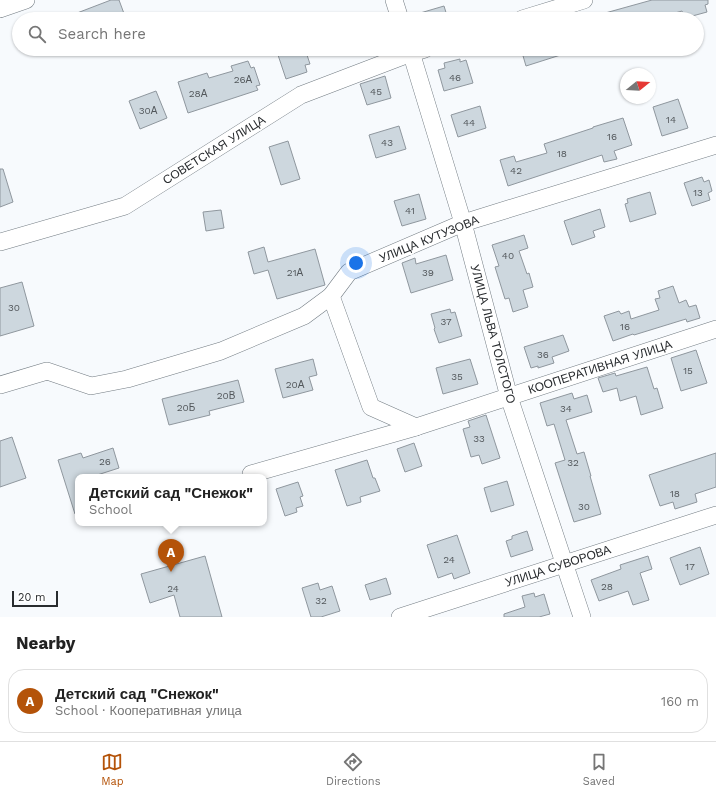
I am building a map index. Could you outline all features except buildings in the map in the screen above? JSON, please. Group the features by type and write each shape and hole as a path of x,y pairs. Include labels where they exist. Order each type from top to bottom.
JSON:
{"street":[{"path":"0,8 26,0"},
{"path":"394,0 398,12"},
{"path":"545,12 584,0"},
{"name":"СОВЕТСКАЯ УЛИЦА","path":"0,242 125,206 301,95 400,56"},
{"name":"УЛИЦА ЛЬВА ТОЛСТОГО","path":"417,56 509,397 582,617"},
{"name":"УЛИЦА КУТУЗОВА","path":"0,385 47,371 91,386 127,378 221,351 304,316 332,296 350,272 463,223 716,145"},
{"path":"332,296 371,407 416,427"},
{"name":"КООПЕРАТИВНАЯ УЛИЦА","path":"251,474 416,427 716,329"},
{"name":"УЛИЦА СУВОРОВА","path":"400,617 716,515"}],"place":[{"name":"Детский сад \"Снежок\"","path":"171,572"}]}
